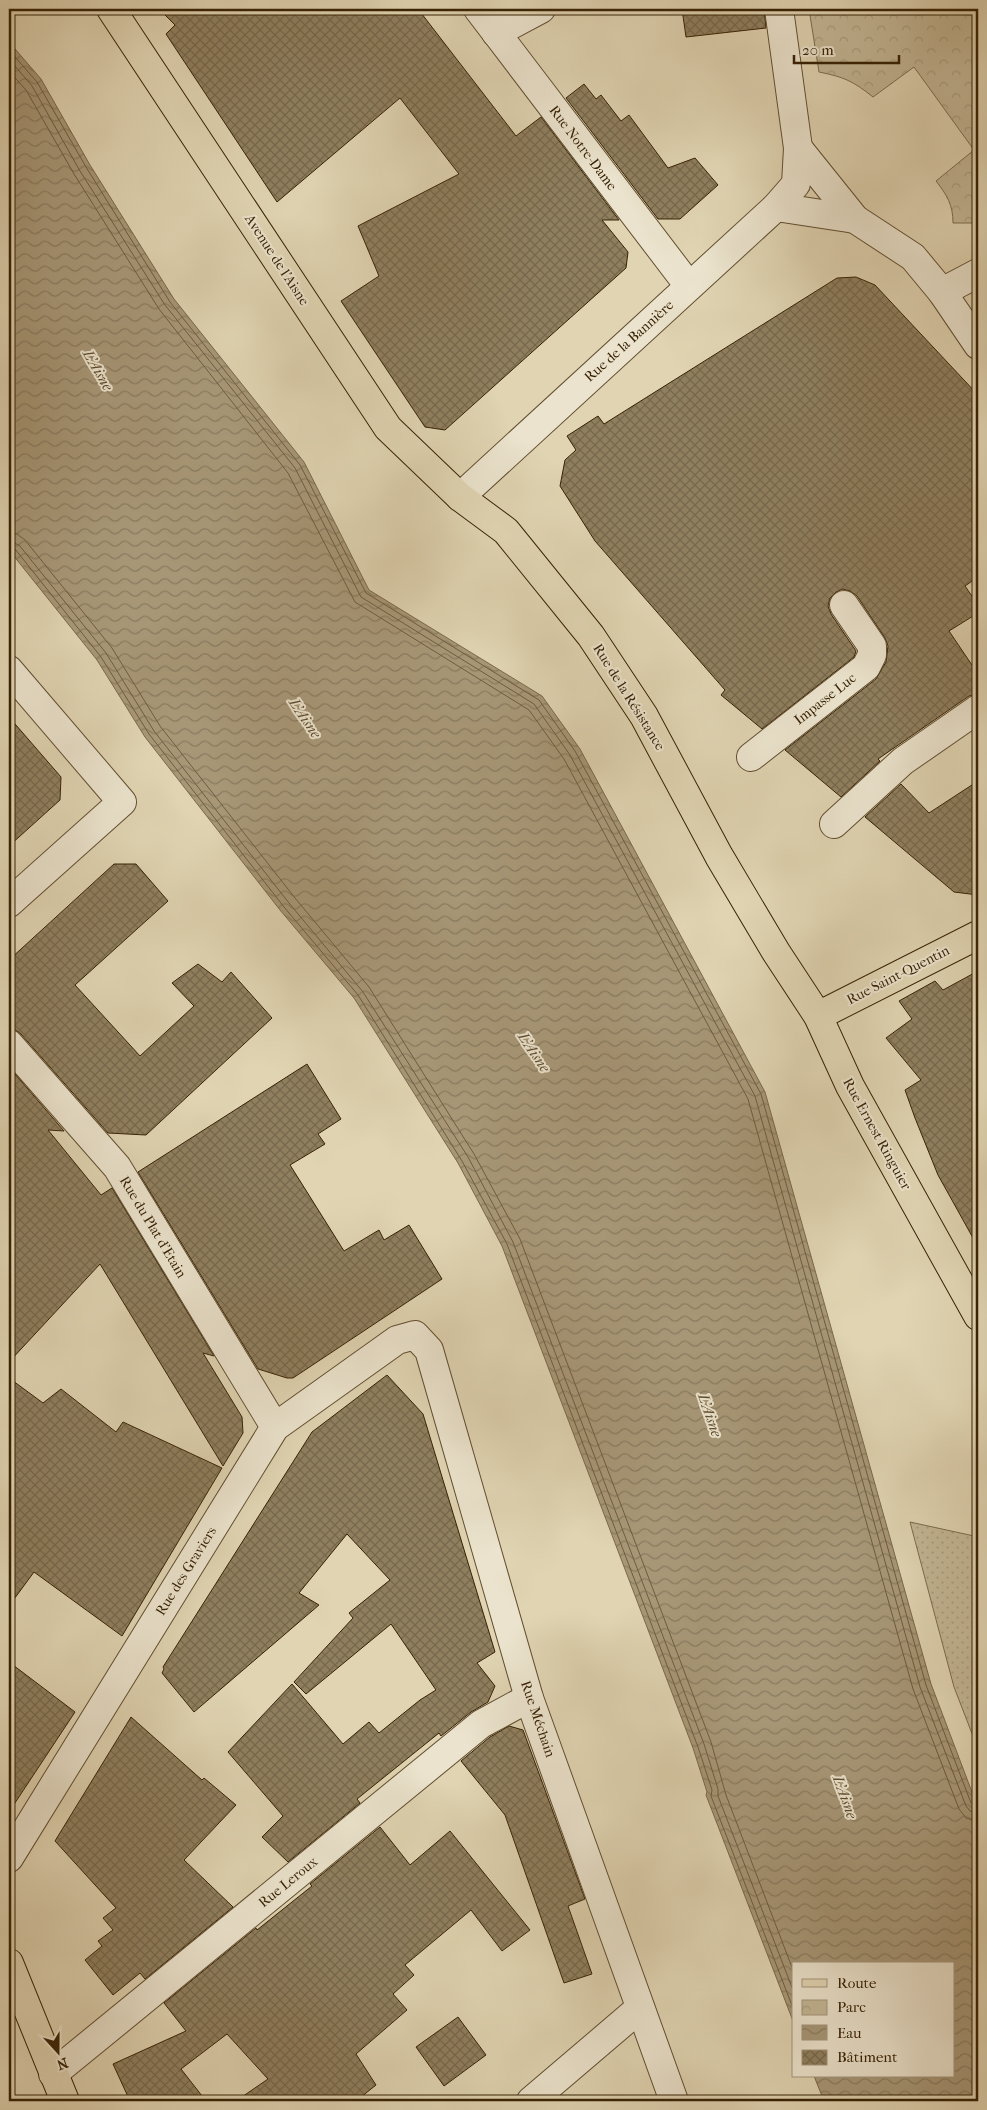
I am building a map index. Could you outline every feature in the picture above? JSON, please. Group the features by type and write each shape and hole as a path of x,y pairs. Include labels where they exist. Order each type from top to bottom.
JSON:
{"main road":[{"name":"Avenue de l'Aisne","path":"111,9 388,428 460,497"},
{"name":"Rue de la Résistance","path":"460,497 506,531 591,636 644,716 719,856 776,952"},
{"name":"Rue Saint-Quentin","path":"818,1016 972,938"},
{"name":"Rue Ernest Ringuier","path":"776,952 818,1016 850,1086 978,1316"},
{"path":"9,1963 65,2101"}],"street":[{"name":"Rue Notre-Dame","path":"478,9 689,286"},
{"path":"496,33 541,9"},
{"path":"780,9 798,148 855,218 913,257 942,292 978,345"},
{"name":"Rue de la Bannière","path":"460,497 776,207 796,184 798,148"},
{"path":"776,207 855,218"},
{"path":"942,292 978,273"},
{"name":"Impasse Luc","path":"751,757 866,667 872,655 872,646 844,606"},
{"path":"9,670 122,802 9,904"},
{"path":"834,824 903,761 978,709"},
{"name":"Rue du Plat d'Etain","path":"9,1044 116,1168 274,1427"},
{"name":"Rue des Graviers","path":"9,1858 274,1427 397,1340 415,1335"},
{"name":"Rue Méchain","path":"415,1335 429,1350 530,1698 674,2101"},
{"name":"Rue Leroux","path":"53,2074 481,1724 530,1698"},
{"path":"531,2101 640,2008"}],"green space":[{"path":"809,9 978,9 978,223 953,223 949,200 936,181 974,150 914,67 873,97 848,80 819,72"},
{"path":"910,1522 974,1536 978,1534 978,1749 954,1687"}],"water":[{"name":"L'Aisne","path":"9,42 41,79 90,165 174,299 304,462 369,590 542,696 580,749 765,1092 931,1684 978,1808 978,2101 824,2101 815,2078 954,2078 954,1962 792,1962 792,2018 706,1795 707,1792 693,1748 502,1246 458,1163 354,998 280,910 145,737 97,660 9,550"}],"building":[{"path":"159,9 418,9 516,136 541,117 619,220 602,220 628,252 626,268 445,430 425,427 341,301 379,276 358,226 459,174 400,98 277,202 166,34 175,25"},
{"path":"682,9 764,9 766,28 686,37"},
{"path":"584,84 596,99 601,95 621,121 629,115 668,168 695,158 718,185 680,219 658,219 566,98"},
{"path":"856,277 875,285 978,395 978,577 965,586 978,605 978,613 949,631 978,674 978,694 969,696 878,759 880,761 841,797 785,750 876,679 886,662 888,646 885,638 857,596 843,589 836,592 830,598 828,606 831,614 856,651 854,657 762,729 721,695 725,690 595,541 560,486 565,460 576,450 567,436 598,416 604,424 837,278"},
{"path":"9,717 61,777 60,800 9,846"},
{"path":"978,781 978,895 954,892 865,817 901,784 929,813"},
{"path":"114,864 136,864 168,901 75,985 140,1056 194,1006 172,983 198,964 222,982 231,972 272,1018 146,1135 108,1133 21,1034 14,1029 9,1029 9,960"},
{"path":"978,971 978,1247 938,1175 905,1090 921,1080 886,1038 912,1019 899,1001 935,981 943,990"},
{"path":"307,1064 341,1119 318,1134 325,1144 290,1165 344,1251 379,1230 384,1240 409,1225 442,1279 293,1378 287,1378 258,1369 138,1172"},
{"path":"9,1067 64,1131 48,1130 101,1195 112,1188 214,1356 203,1353 242,1417 243,1433 223,1466 100,1264 9,1362"},
{"path":"387,1375 423,1414 495,1652 477,1663 495,1686 488,1702 471,1712 441,1736 439,1733 357,1799 360,1803 288,1862 262,1837 283,1816 228,1752 292,1684 343,1744 369,1722 379,1733 420,1700 436,1690 391,1624 306,1694 294,1682 353,1618 349,1613 390,1580 347,1534 299,1593 319,1605 194,1712 162,1673 163,1667 312,1432"},
{"path":"9,1378 43,1403 61,1389 116,1432 123,1422 222,1468 122,1636 34,1572 9,1606"},
{"path":"9,1662 75,1712 9,1812"},
{"path":"131,1717 202,1780 204,1778 236,1805 184,1860 233,1907 145,1979 140,1973 113,1995 85,1960 102,1946 98,1941 113,1930 103,1918 116,1908 55,1841"},
{"path":"509,1726 523,1730 585,1899 568,1906 592,1974 564,1983 505,1815 461,1761 490,1737"},
{"path":"380,1827 410,1865 450,1831 530,1930 502,1951 471,1910 405,1965 414,1975 393,1994 407,2010 356,2054 376,2085 356,2101 236,2101 268,2079 227,2034 181,2069 206,2101 130,2101 113,2064 186,2031 164,2003 256,1928 257,1930 312,1886 310,1884"},
{"path":"458,2017 486,2055 444,2086 416,2047"}]}
